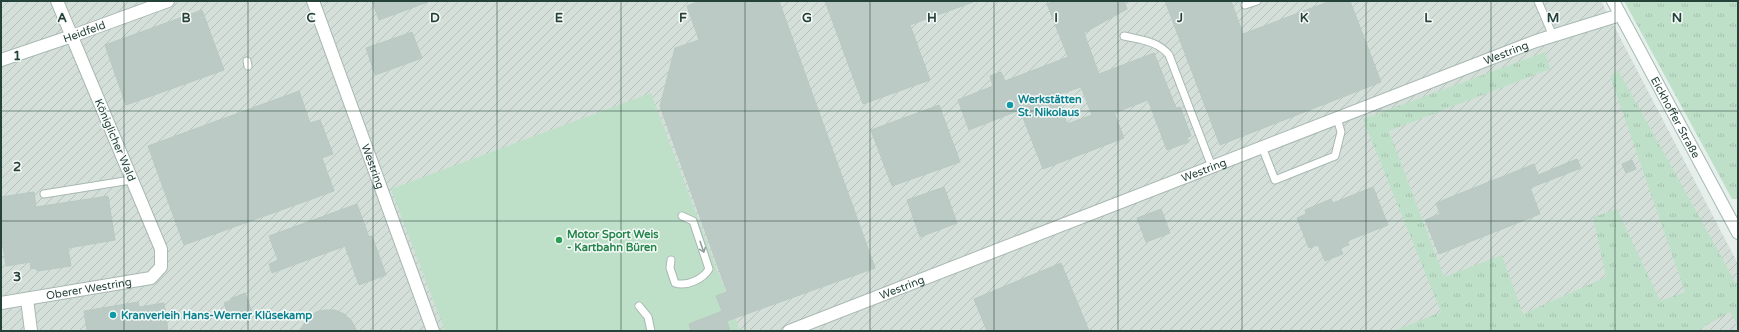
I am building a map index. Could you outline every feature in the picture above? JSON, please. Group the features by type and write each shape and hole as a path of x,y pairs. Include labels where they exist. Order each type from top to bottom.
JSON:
{"street":[{"name":"Königlicher Wald","path":"57,1 161,249 161,267 151,278"},
{"name":"Heidfeld","path":"1,60 168,1"},
{"name":"Westring","path":"314,1 432,331"},
{"name":"Eickhoffer Straße","path":"1613,1 1738,234"},
{"name":"Westring","path":"789,331 1337,118 1553,36 1620,15"},
{"name":"Oberer Westring","path":"1,304 151,278"},
{"path":"27,300 31,331"}],"lane":[{"path":"1245,5 1257,1"},
{"path":"1538,1 1553,36"},
{"path":"1124,36 1153,43 1159,46 1169,56 1212,167"},
{"path":"1262,147 1275,180 1336,156 1341,132 1337,118"},
{"path":"44,194 131,180"},
{"path":"671,260 670,268 675,283 681,285 704,277 710,269 693,221 682,216"},
{"path":"639,306 648,317 651,331"}],"shaded area":[{"path":"1,1 1601,1 1738,264 1738,331 1,331"}],"green space":[{"path":"1624,1 1738,1 1738,199 1732,199"},
{"path":"1545,52 1550,69 1389,131 1444,277 1502,255 1523,314 1606,277 1593,217 1617,209 1660,301 1685,292 1610,76 1618,70 1738,287 1738,326 1730,312 1696,331 1394,331 1441,312 1363,119"},
{"name":"Motor Sport Weis - Kartbahn Büren","path":"651,93 740,331 445,331 391,189"}],"building":[{"path":"372,1 427,1 428,2 379,20"},
{"path":"700,1 779,1 875,268 727,321 730,331 691,331 689,324 722,311 716,296 727,292 660,106 675,48 699,40 687,6"},
{"path":"825,1 973,2 910,25 930,80 863,104"},
{"name":"Werkstätten St. Nikolaus","path":"1055,1 1124,1 1127,9 1084,33 1099,74 1154,53 1176,108 1180,107 1191,136 1187,138 1189,142 1167,150 1148,100 1114,113 1124,138 1043,169 1020,110 969,130 958,100 993,86 990,76 1001,72 1005,81 1068,57 1047,4","holes":["1081,87 1092,115 1067,124 1057,95"]},
{"path":"1165,1 1231,1 1243,34 1330,1 1350,1 1381,82 1220,145"},
{"path":"202,10 224,70 126,105 105,45"},
{"path":"412,32 422,58 375,75 366,48"},
{"path":"299,91 310,123 320,120 333,154 322,158 334,191 184,245 148,146"},
{"path":"939,105 960,162 892,186 871,130"},
{"path":"1577,159 1581,168 1530,188 1540,214 1439,254 1425,220 1440,214 1436,203 1534,164 1538,175"},
{"path":"1632,160 1636,169 1626,173 1622,164"},
{"path":"944,187 957,223 920,237 907,200"},
{"path":"1373,187 1388,225 1347,241 1349,245 1340,248 1343,254 1325,261 1318,245 1309,248 1297,218 1306,214 1305,210 1331,199 1333,203"},
{"path":"34,192 36,207 108,196 115,240 68,248 71,266 38,271 34,268 31,269 30,262 6,266 1,233 1,197"},
{"path":"357,204 369,237 372,236 386,275 359,285 345,246 272,273 269,264 278,260 269,236"},
{"path":"1161,209 1170,233 1146,242 1137,218"},
{"path":"1061,263 1089,331 987,331 974,299"},
{"path":"245,293 252,312 230,320 224,303"},
{"name":"Kranverleih Hans-Werner Klüsekamp","path":"138,302 139,307 164,303 168,331 144,331 143,329 132,331 87,331 84,311"},
{"path":"335,310 344,314 351,320 357,331 299,331 308,318 316,312"}],"place":[{"name":"Werkstätten St. Nikolaus","path":"1010,105"},
{"name":"Motor Sport Weis - Kartbahn Büren","path":"559,240"},
{"name":"Kranverleih Hans-Werner Klüsekamp","path":"113,315"}]}
